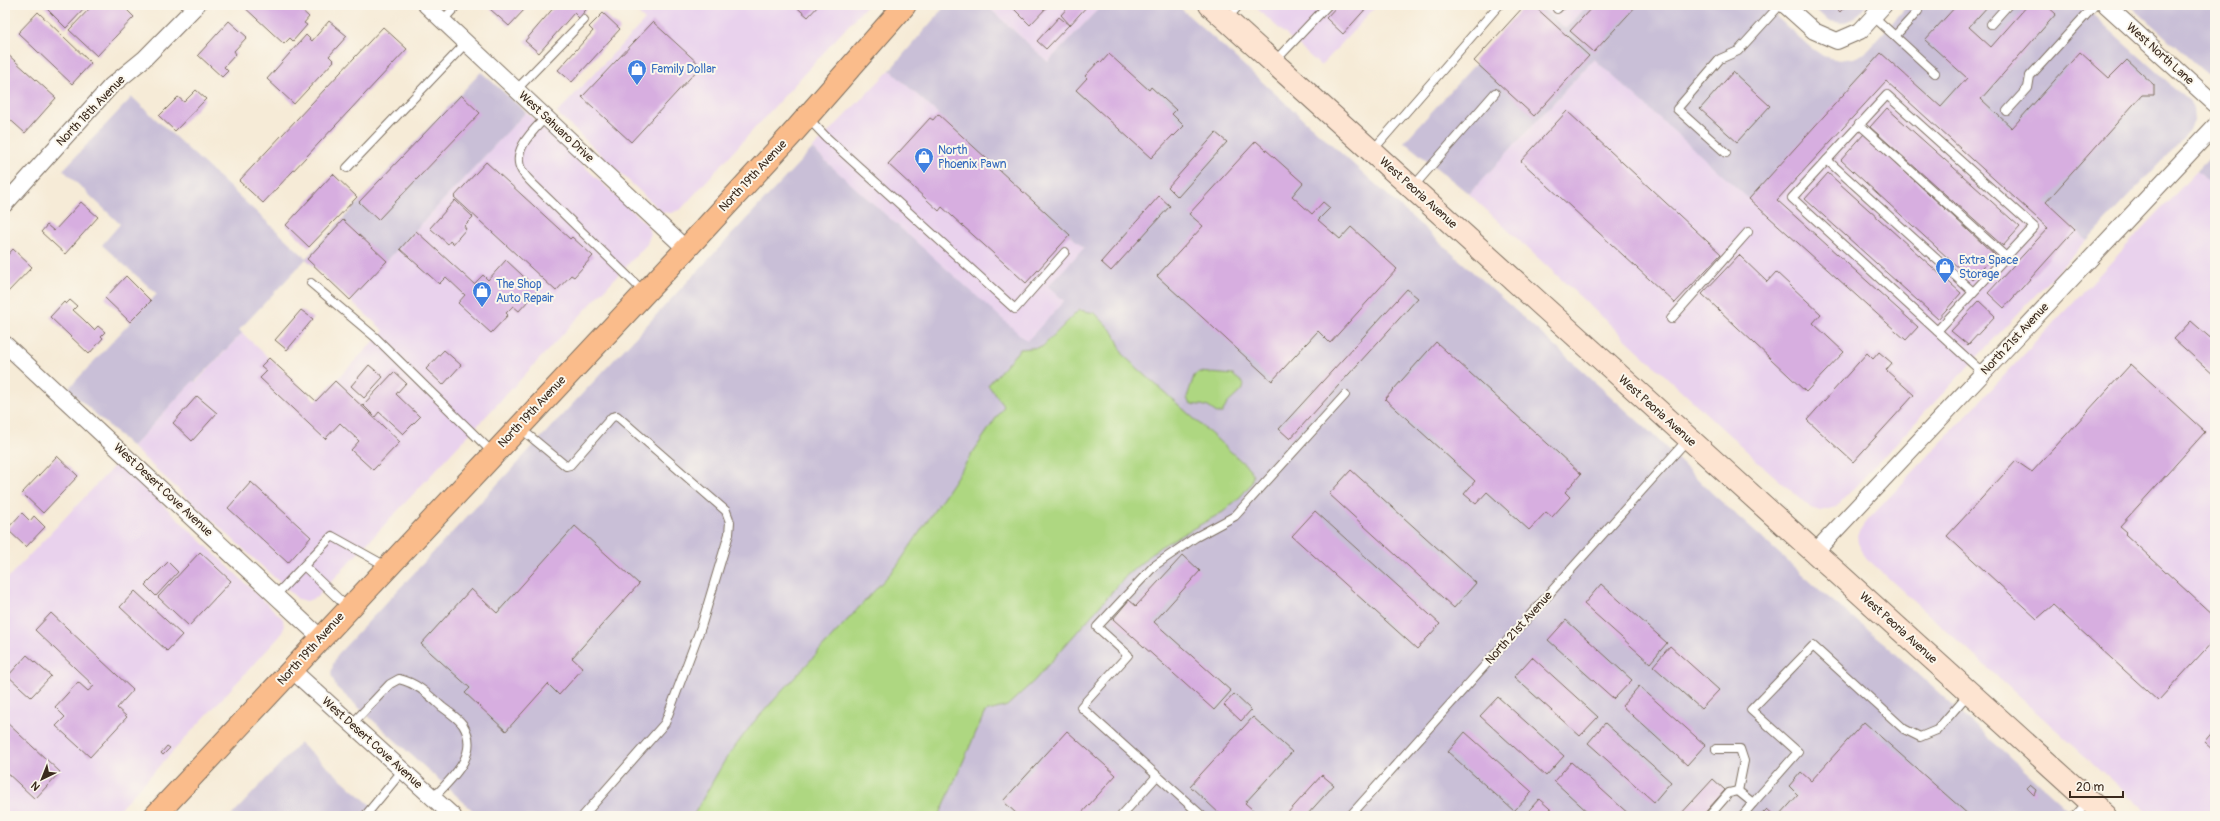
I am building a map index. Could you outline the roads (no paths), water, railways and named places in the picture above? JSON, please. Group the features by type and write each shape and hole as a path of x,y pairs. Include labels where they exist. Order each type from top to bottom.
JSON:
{"main road":[{"name":"North 19th Avenue","path":"155,816 348,608 686,249 807,117 905,5"},
{"name":"West Peoria Avenue","path":"1210,5 1233,12 1274,63 1688,440 1815,552 1970,693 2082,808 2106,816"}],"street":[{"name":"North 18th Avenue","path":"5,204 111,86 144,60 197,5"},
{"name":"West Sahuaro Drive","path":"426,5 686,249"},
{"path":"1785,5 1814,31 1837,41 1860,31 1878,10"},
{"name":"West North Lane","path":"2106,5 2215,104"},
{"name":"North 21st Avenue","path":"1815,552 2215,126"},
{"name":"West Desert Cove Avenue","path":"5,344 321,638"},
{"name":"West Desert Cove Avenue","path":"292,670 453,816"}],"lane":[{"path":"443,20 457,5"},
{"path":"1274,63 1328,5"},
{"path":"1372,152 1499,5"},
{"path":"1726,154 1677,109 1720,59 1738,51 1780,5"},
{"path":"1895,36 1918,11 1911,5"},
{"path":"1991,24 2008,5"},
{"path":"2007,111 2028,88 2030,76 2095,5"},
{"path":"1878,10 1895,36 1935,73"},
{"path":"516,90 584,20"},
{"path":"347,168 466,43"},
{"path":"1412,188 1495,93"},
{"path":"1937,331 2034,227 1886,95 1792,198 1937,331 1983,373"},
{"path":"546,117 527,138 521,149 519,162 522,170 534,185 644,293"},
{"path":"807,117 826,137 1015,308 1065,252"},
{"path":"1859,124 2006,257"},
{"path":"1827,160 1973,292"},
{"path":"1671,319 1748,232"},
{"path":"311,282 375,337 494,453"},
{"path":"1202,816 1081,708 1128,655 1097,627 1154,566 1196,537 1235,516 1345,395"},
{"path":"519,427 566,466 570,465 612,417 617,416 726,511 730,522 729,534 702,627 665,723 583,816"},
{"name":"North 21st Avenue","path":"1350,816 1688,440"},
{"path":"276,595 332,536 387,567"},
{"path":"304,566 348,608"},
{"path":"1742,816 1798,752 1751,710 1813,646 1904,729 1920,737 1937,730 1970,693"},
{"path":"352,724 390,684 399,679 407,681 424,690 462,724 468,736 469,749 464,762 433,798"},
{"path":"1716,749 1740,749 1744,761 1738,791"},
{"path":"365,816 403,770"},
{"path":"1121,816 1158,776"},
{"path":"1738,791 1753,803"},
{"path":"1709,816 1729,793 1738,791"}],"place":[{"name":"Family Dollar","path":"637,86"},
{"name":"North Phoenix Pawn","path":"924,174"},
{"name":"Extra Space Storage","path":"1945,284"},
{"name":"The Shop Auto Repair","path":"482,308"}]}
